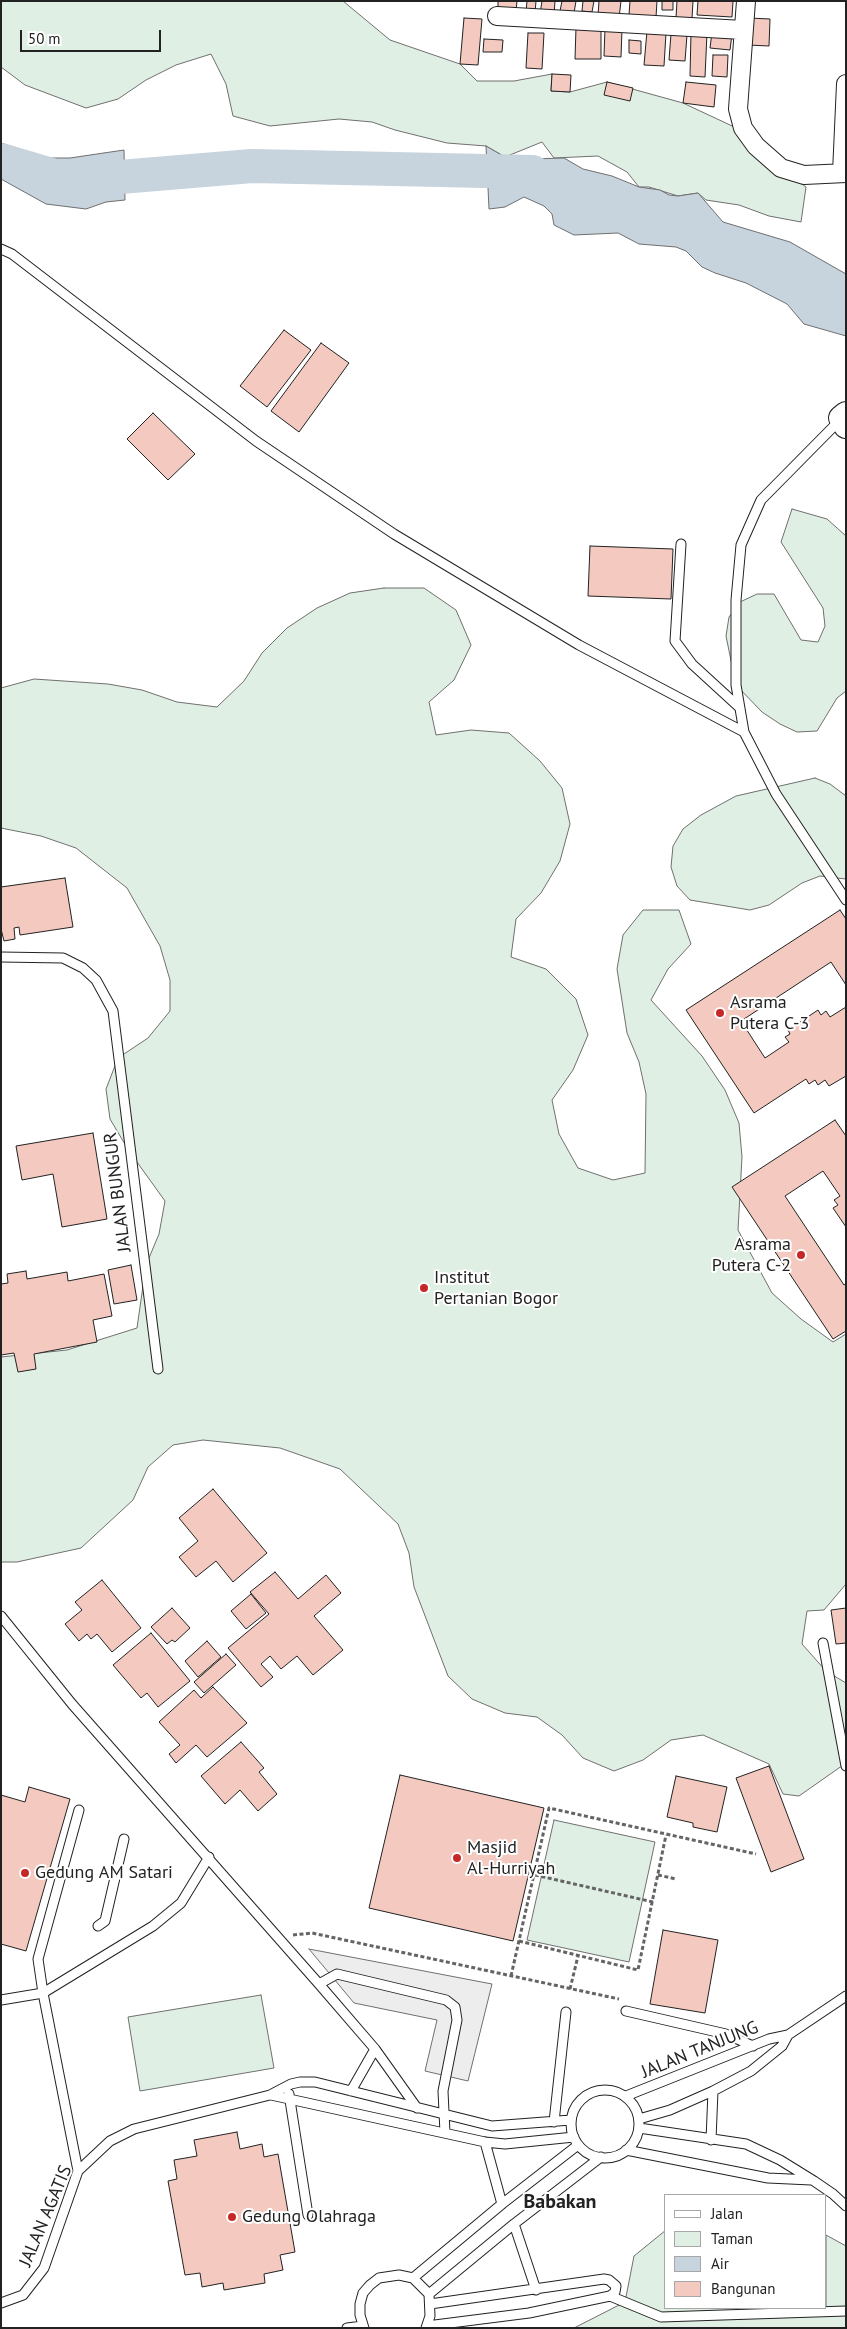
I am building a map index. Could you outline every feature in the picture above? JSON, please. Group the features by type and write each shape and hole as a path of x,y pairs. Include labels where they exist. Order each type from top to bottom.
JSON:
{"street":[{"path":"746,1 738,109 743,128 756,146 781,168 804,176 844,173 846,84"},
{"path":"497,16 743,30"}],"lane":[{"path":"1,249 12,254 256,441 394,534 579,646 744,732"},
{"path":"844,420 761,500 741,545 736,600 736,685 744,732 776,794 846,900"},
{"path":"681,544 675,641 692,664 740,708"},
{"name":"JALAN BUNGUR","path":"1,957 63,958 83,968 96,980 113,1011 158,1369"},
{"path":"1,1616 72,1704 375,2049 417,2108"},
{"path":"823,1643 846,1766"},
{"path":"78,2171 38,1959 79,1810"},
{"path":"98,1926 105,1921 124,1840"},
{"path":"1,2000 43,1993 154,1926 181,1903 209,1858"},
{"path":"319,1984 337,1974 446,2000 455,2007 457,2020 443,2091 445,2134"},
{"name":"JALAN TANJUNG","path":"626,2096 770,2039 788,2035 846,1996"},
{"path":"626,2011 726,2034 753,2046"},
{"path":"554,2122 566,2012"},
{"name":"JALAN TANJUNG","path":"639,2123 713,2091 758,2067 782,2046 788,2035"},
{"path":"351,2091 375,2049"},
{"path":"270,2095 291,2084 315,2082 492,2126 571,2120"},
{"path":"291,2084 288,2098 308,2215"},
{"path":"609,2090 626,2096 636,2110 639,2123 632,2144 626,2150 610,2157 601,2157 593,2155 576,2141 571,2120 578,2104 592,2092 609,2090"},
{"path":"711,2140 713,2091"},
{"path":"270,2095 485,2142 504,2144 576,2141"},
{"name":"JALAN AGATIS","path":"1,2304 23,2295 44,2268 78,2171 110,2141 134,2130 270,2095"},
{"path":"639,2123 711,2140 746,2144 780,2160 814,2180 846,2206"},
{"path":"413,2278 576,2141"},
{"path":"485,2142 502,2204"},
{"path":"626,2150 768,2178 814,2180"},
{"path":"428,2294 601,2157"},
{"path":"514,2224 536,2290"},
{"path":"347,2328 363,2327 360,2304 363,2294 370,2284 379,2278 398,2275 413,2278 428,2294 430,2304 426,2327 468,2324 610,2296 615,2292 616,2286 609,2280 430,2304"},
{"path":"610,2296 662,2317 846,2311"}],"path":[{"path":"511,1976 549,1808 756,1854"},
{"path":"519,1941 638,1970 666,1835"},
{"path":"535,1875 653,1902"},
{"path":"658,1875 676,1879"},
{"path":"277,1937 312,1933 629,2001"},
{"path":"570,1988 578,1956"}],"green space":[{"path":"1,1 343,1 390,40 460,64 477,81 514,81 552,74 551,91 570,92 607,82 683,103 760,139 772,163 806,187 801,222 769,216 739,205 706,200 698,193 678,196 649,187 639,187 627,172 598,156 554,158 542,142 505,157 486,146 447,143 395,130 372,122 339,119 270,126 233,116 226,84 211,54 176,65 146,80 118,99 86,108 25,85 1,67"},
{"path":"792,509 827,519 846,536 846,691 837,698 817,731 797,732 780,724 762,712 736,685 726,636 729,617 740,602 757,594 774,594 801,640 818,642 825,626 823,608 781,542"},
{"path":"384,588 424,588 456,610 471,645 454,680 429,702 436,735 471,730 509,733 540,761 562,788 570,824 560,861 541,893 516,919 511,957 546,969 576,999 588,1035 573,1070 552,1100 559,1134 578,1168 613,1180 645,1173 646,1094 639,1062 627,1033 617,969 623,935 643,910 679,910 691,944 668,969 651,1000 702,1056 725,1090 739,1123 742,1157 738,1230 772,1293 801,1319 833,1342 846,1334 846,1584 824,1610 807,1611 802,1644 826,1671 846,1683 846,1763 799,1796 783,1794 769,1764 703,1735 671,1740 643,1760 614,1771 583,1758 562,1735 537,1717 505,1713 472,1699 448,1676 414,1587 409,1553 398,1524 340,1469 280,1448 203,1440 173,1445 148,1467 133,1500 81,1548 17,1562 1,1562 1,1357 67,1350 137,1328 146,1265 159,1234 165,1201 129,1151 110,1119 106,1089 118,1058 148,1038 170,1011 170,980 160,946 127,888 76,848 41,836 1,828 1,688 34,679 108,684 142,690 177,702 217,707 244,681 262,653 287,628 317,608 350,593"},
{"path":"815,778 830,784 846,796 846,879 820,876 802,883 769,905 750,910 690,900 677,886 671,867 673,846 683,829 701,815 736,796"},
{"path":"554,1820 655,1842 629,1962 527,1940"},
{"path":"261,1995 274,2068 140,2091 128,2017"},
{"path":"664,2232 664,2309 827,2309 827,2236 846,2246 846,2328 574,2328 625,2302 634,2256"}],"shaded area":[{"path":"309,1949 492,1984 468,2081 425,2071 437,2020 354,2003"}],"water":[{"path":"1,143 48,158 70,158 124,150 125,200 106,202 86,209 46,204 1,179"},
{"path":"486,146 505,157 515,158 524,156 533,159 564,158 583,169 612,176 639,187 660,190 669,195 678,196 698,193 723,222 790,242 846,274 846,336 804,324 787,304 746,283 702,267 686,251 676,247 639,244 618,233 574,235 554,225 552,214 544,206 524,197 505,207 489,209"}],"building":[{"path":"498,1 517,1 516,11 498,10"},
{"path":"527,1 536,1 535,13 526,12"},
{"path":"542,1 555,1 554,16 540,14"},
{"path":"562,1 576,1 574,13 560,11"},
{"path":"583,1 594,1 592,12 582,11"},
{"path":"599,1 621,1 619,18 598,16"},
{"path":"630,1 657,1 656,17 629,15"},
{"path":"662,1 673,1 673,10 662,10"},
{"path":"677,1 693,1 692,19 676,18"},
{"path":"698,1 733,1 732,17 697,15"},
{"path":"464,18 482,19 478,65 460,64"},
{"path":"749,18 770,19 769,46 748,45"},
{"path":"576,28 601,29 601,59 575,59"},
{"path":"605,28 622,29 621,57 604,56"},
{"path":"647,31 666,33 664,66 644,65"},
{"path":"712,32 732,34 730,50 710,48"},
{"path":"528,33 544,33 542,69 526,68"},
{"path":"691,33 707,33 705,77 690,76"},
{"path":"671,34 687,35 685,61 669,60"},
{"path":"484,39 503,40 502,52 483,52"},
{"path":"629,40 641,41 641,54 629,53"},
{"path":"713,55 728,55 727,77 712,76"},
{"path":"552,74 571,75 570,92 551,91"},
{"path":"607,82 633,88 630,101 604,95"},
{"path":"686,82 716,85 714,107 683,103"},
{"path":"284,330 311,350 267,407 240,386"},
{"path":"321,343 349,363 299,432 271,411"},
{"path":"153,413 195,454 168,480 127,439"},
{"path":"590,546 673,549 671,599 588,596"},
{"path":"65,878 73,927 20,935 19,927 14,928 15,939 4,941 1,929 1,887"},
{"name":"Asrama Putera C-3","path":"840,910 846,919 846,985 831,962 741,1021 765,1058 789,1042 785,1037 790,1034 788,1030 818,1010 821,1015 826,1011 830,1017 846,1007 846,1076 829,1086 825,1080 818,1085 815,1080 809,1084 806,1079 754,1113 686,1010"},
{"name":"Asrama Putera C-2","path":"835,1120 846,1136 846,1227 833,1208 838,1205 834,1200 840,1196 823,1171 785,1196 844,1285 846,1284 846,1331 833,1339 732,1187"},
{"path":"93,1133 107,1219 62,1227 53,1174 22,1180 16,1146"},
{"path":"131,1265 137,1300 114,1304 108,1270"},
{"path":"26,1271 27,1279 67,1272 68,1281 104,1274 112,1316 93,1320 97,1342 34,1354 36,1369 18,1372 14,1353 1,1355 1,1284 8,1283 7,1274"},
{"path":"213,1489 267,1553 233,1582 216,1561 196,1577 179,1557 198,1541 179,1518"},
{"path":"275,1572 298,1599 326,1575 341,1593 314,1616 343,1650 313,1675 297,1656 281,1669 270,1656 261,1664 273,1677 261,1687 228,1648 269,1614 250,1592"},
{"path":"102,1580 141,1628 112,1652 97,1634 91,1639 87,1634 79,1641 65,1624 82,1610 75,1602"},
{"path":"251,1594 266,1613 246,1629 231,1611"},
{"path":"172,1608 190,1628 175,1642 172,1640 167,1644 151,1627"},
{"path":"846,1608 846,1643 836,1644 831,1610"},
{"path":"151,1633 190,1681 158,1707 147,1693 141,1698 113,1665"},
{"path":"207,1641 221,1657 198,1677 185,1661"},
{"path":"226,1654 236,1665 204,1693 194,1682"},
{"path":"213,1687 247,1723 207,1757 196,1745 176,1763 169,1754 180,1745 159,1722 194,1690 201,1698"},
{"path":"241,1742 264,1768 259,1772 277,1794 258,1811 240,1790 225,1804 201,1776"},
{"path":"769,1766 804,1859 771,1872 736,1778"},
{"name":"Masjid Al-Hurriyah","path":"400,1775 544,1808 513,1941 369,1908"},
{"path":"676,1776 727,1787 717,1832 693,1827 693,1823 667,1817"},
{"name":"Gedung AM Satari","path":"29,1787 70,1799 26,1951 1,1944 1,1795 25,1802"},
{"path":"663,1930 718,1940 705,2013 650,2004"},
{"name":"Gedung Olahraga","path":"237,2132 240,2149 262,2144 264,2157 278,2154 295,2252 280,2255 283,2270 264,2274 265,2283 224,2290 223,2283 202,2287 200,2273 185,2275 168,2181 177,2179 174,2160 197,2156 194,2140"}],"waterway":[{"path":"1,160 72,181 252,166 533,172"}],"place":[{"name":"Asrama Putera C-3","path":"720,1013"},
{"name":"Asrama Putera C-2","path":"801,1255"},
{"name":"Institut Pertanian Bogor","path":"424,1288"},
{"name":"Masjid Al-Hurriyah","path":"457,1858"},
{"name":"Gedung AM Satari","path":"25,1873"},
{"name":"Gedung Olahraga","path":"232,2217"}],"district":[{"name":"Babakan","path":"560,2202"}]}
